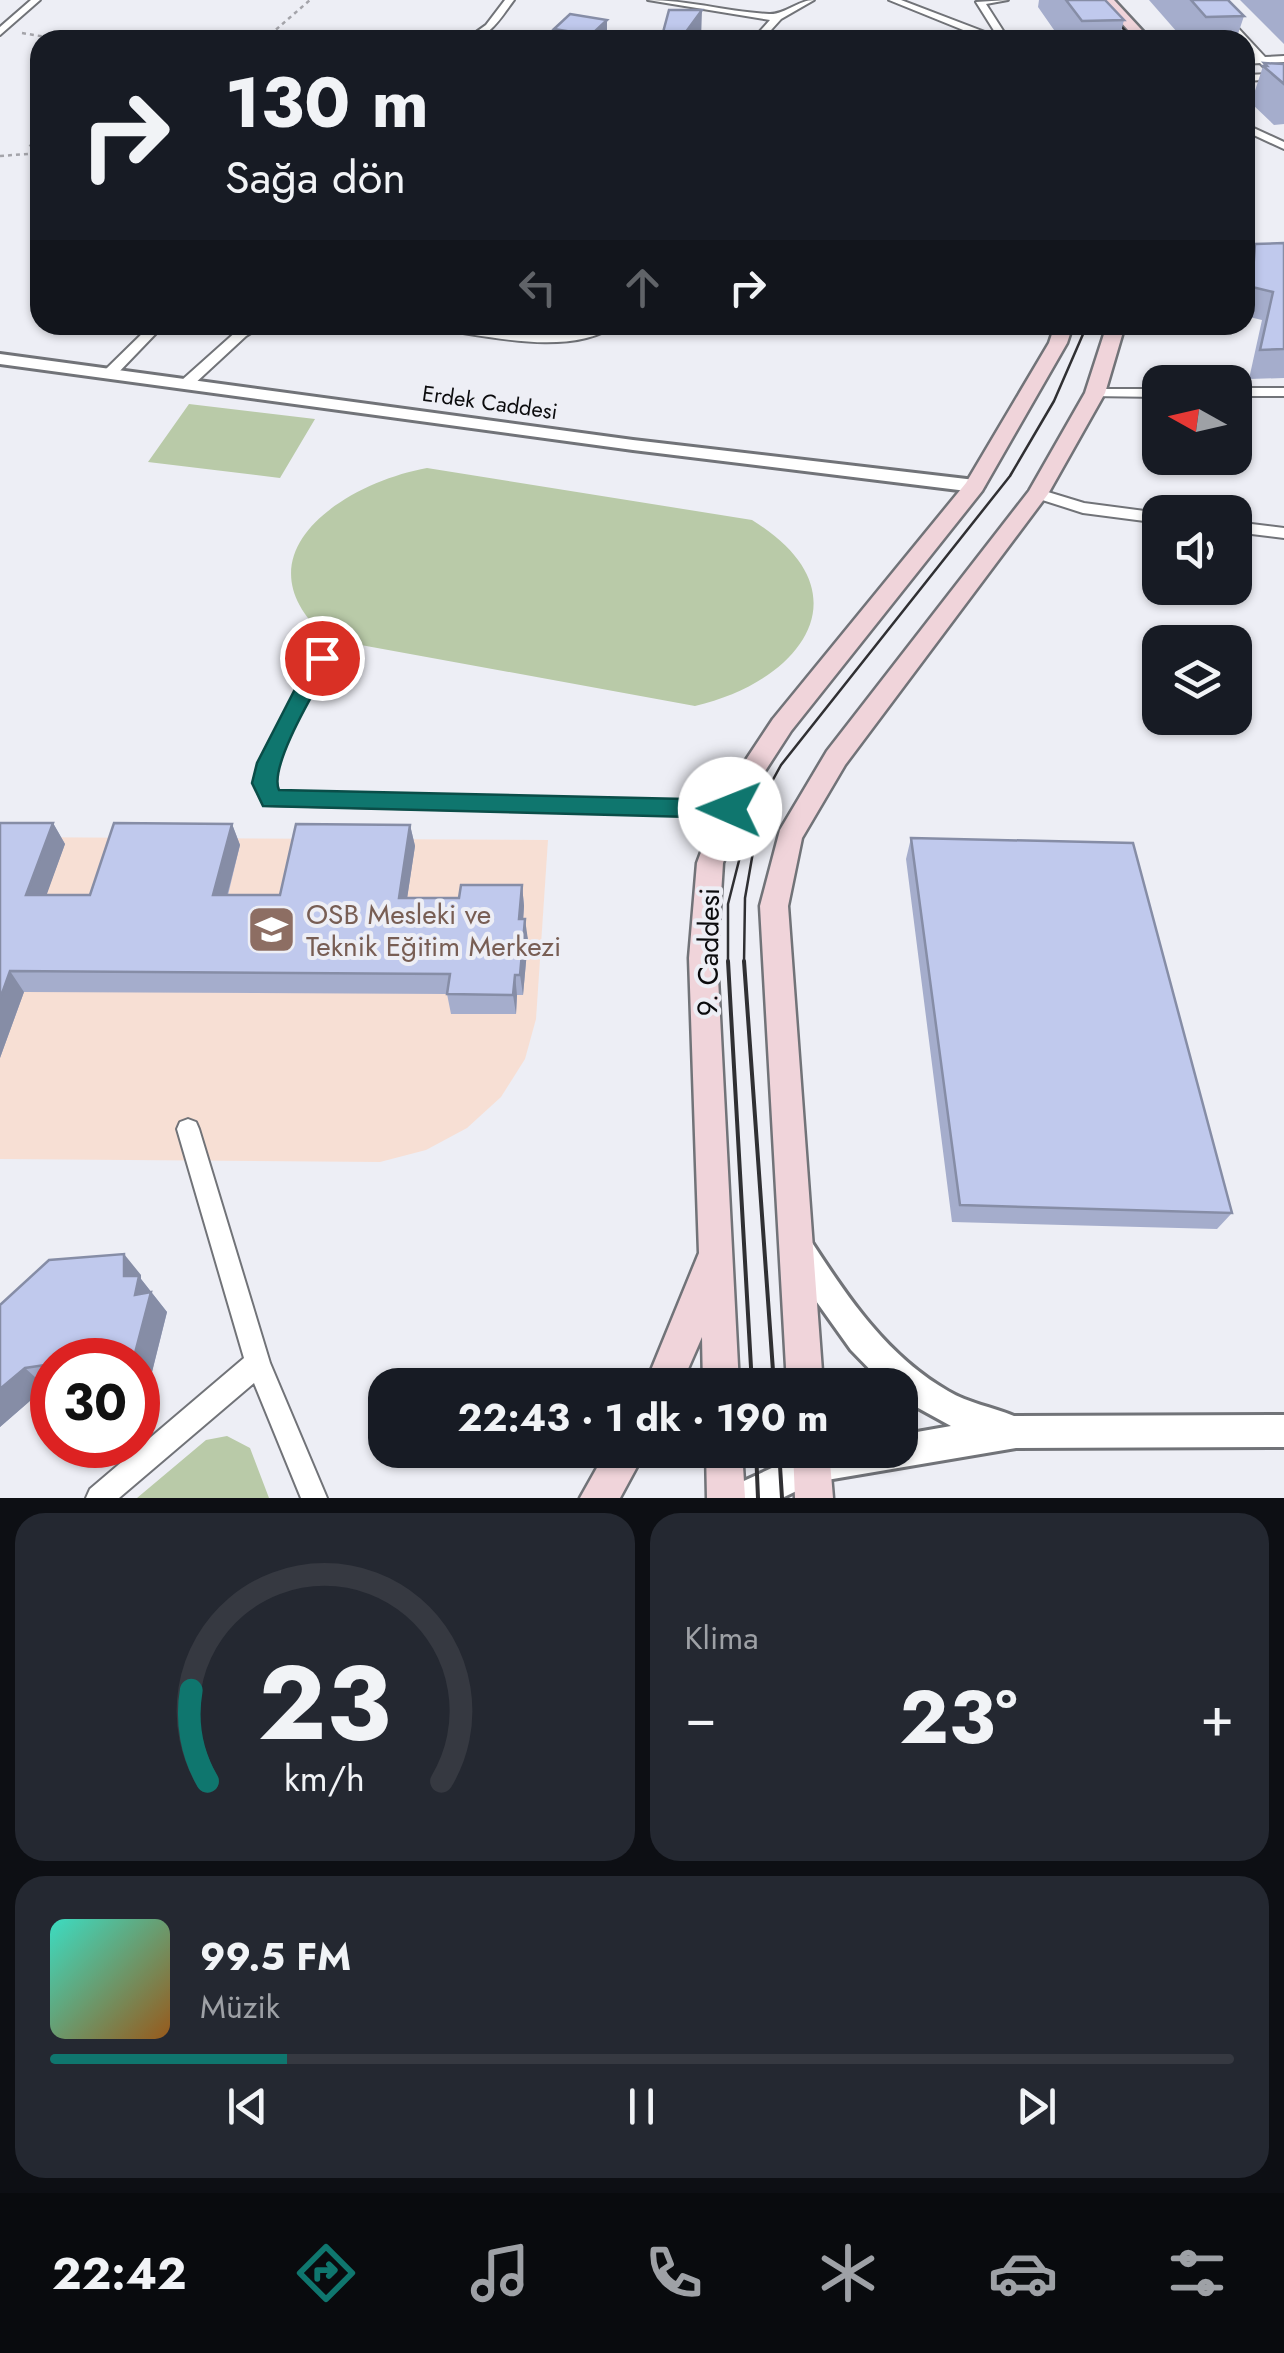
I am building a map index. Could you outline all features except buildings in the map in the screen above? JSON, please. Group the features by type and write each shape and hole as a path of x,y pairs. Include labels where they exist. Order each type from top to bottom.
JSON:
{"main road":[{"path":"1107,0 1135,30"},
{"name":"9. Caddesi","path":"720,1368 703,958 710,863 730,809 782,726 975,486 1061,335"},
{"path":"804,1368 774,906 789,838 836,758 1038,494 1095,393 1113,335"},
{"path":"670,1368 689,1326 716,1246"},
{"path":"599,1498 617,1468"},
{"path":"725,1468 726,1498"}],"street":[{"path":"1,31 36,0"},
{"path":"484,30 510,0"},
{"path":"652,0 777,18"},
{"path":"766,30 777,18 810,0"},
{"path":"893,0 973,30"},
{"path":"995,30 980,2 1004,0"},
{"path":"1207,0 1234,30"},
{"path":"1255,53 1282,77"},
{"path":"1255,61 1284,59"},
{"path":"1255,78 1282,77"},
{"path":"1255,131 1284,146"},
{"path":"110,372 148,335"},
{"path":"187,383 240,335"},
{"path":"526,335 585,335"},
{"name":"Erdek Caddesi","path":"0,359 650,447 975,486"},
{"path":"1252,392 1284,392"},
{"path":"1095,393 1142,393"},
{"path":"1038,494 1083,508 1142,516"},
{"path":"1252,529 1284,534"},
{"path":"322,658 268,763 264,783 271,800 730,809"},
{"path":"188,1130 258,1362 314,1498"},
{"path":"794,1242 850,1328 888,1369 956,1414 1016,1432"},
{"path":"99,1498 258,1362"},
{"path":"744,1498 812,1471 1016,1432 1284,1431"}],"path":[{"path":"276,30 310,0"},
{"path":"1,31 30,35"},
{"path":"0,156 30,154"}],"shaded area":[{"name":"OSB Mesleki ve Teknik Eğitim Merkezi","path":"0,837 548,840 536,1019 525,1059 501,1097 467,1128 426,1150 380,1162 0,1159"}],"green space":[{"path":"189,404 315,419 280,478 148,462"},
{"path":"427,468 752,520 788,548 808,576 814,604 808,631 791,655 766,677 733,694 695,706 328,639 301,608 291,579 295,552 310,528 334,507 363,489"},
{"path":"227,1436 250,1448 269,1498 137,1498 206,1440"}],"tram line":[{"path":"1096,0 1124,30"},
{"path":"728,961 728,904 748,825 781,765 1010,476 1054,401 1083,335"},
{"path":"744,961 745,898 753,852"},
{"path":"728,961 751,1368"},
{"path":"744,961 773,1368"},
{"path":"757,1468 758,1498"},
{"path":"780,1468 782,1498"}],"place":[{"name":"OSB Mesleki ve Teknik Eğitim Merkezi","path":"271,930"}],"route":[{"path":"322,658 264,773 271,800 730,809"}]}
